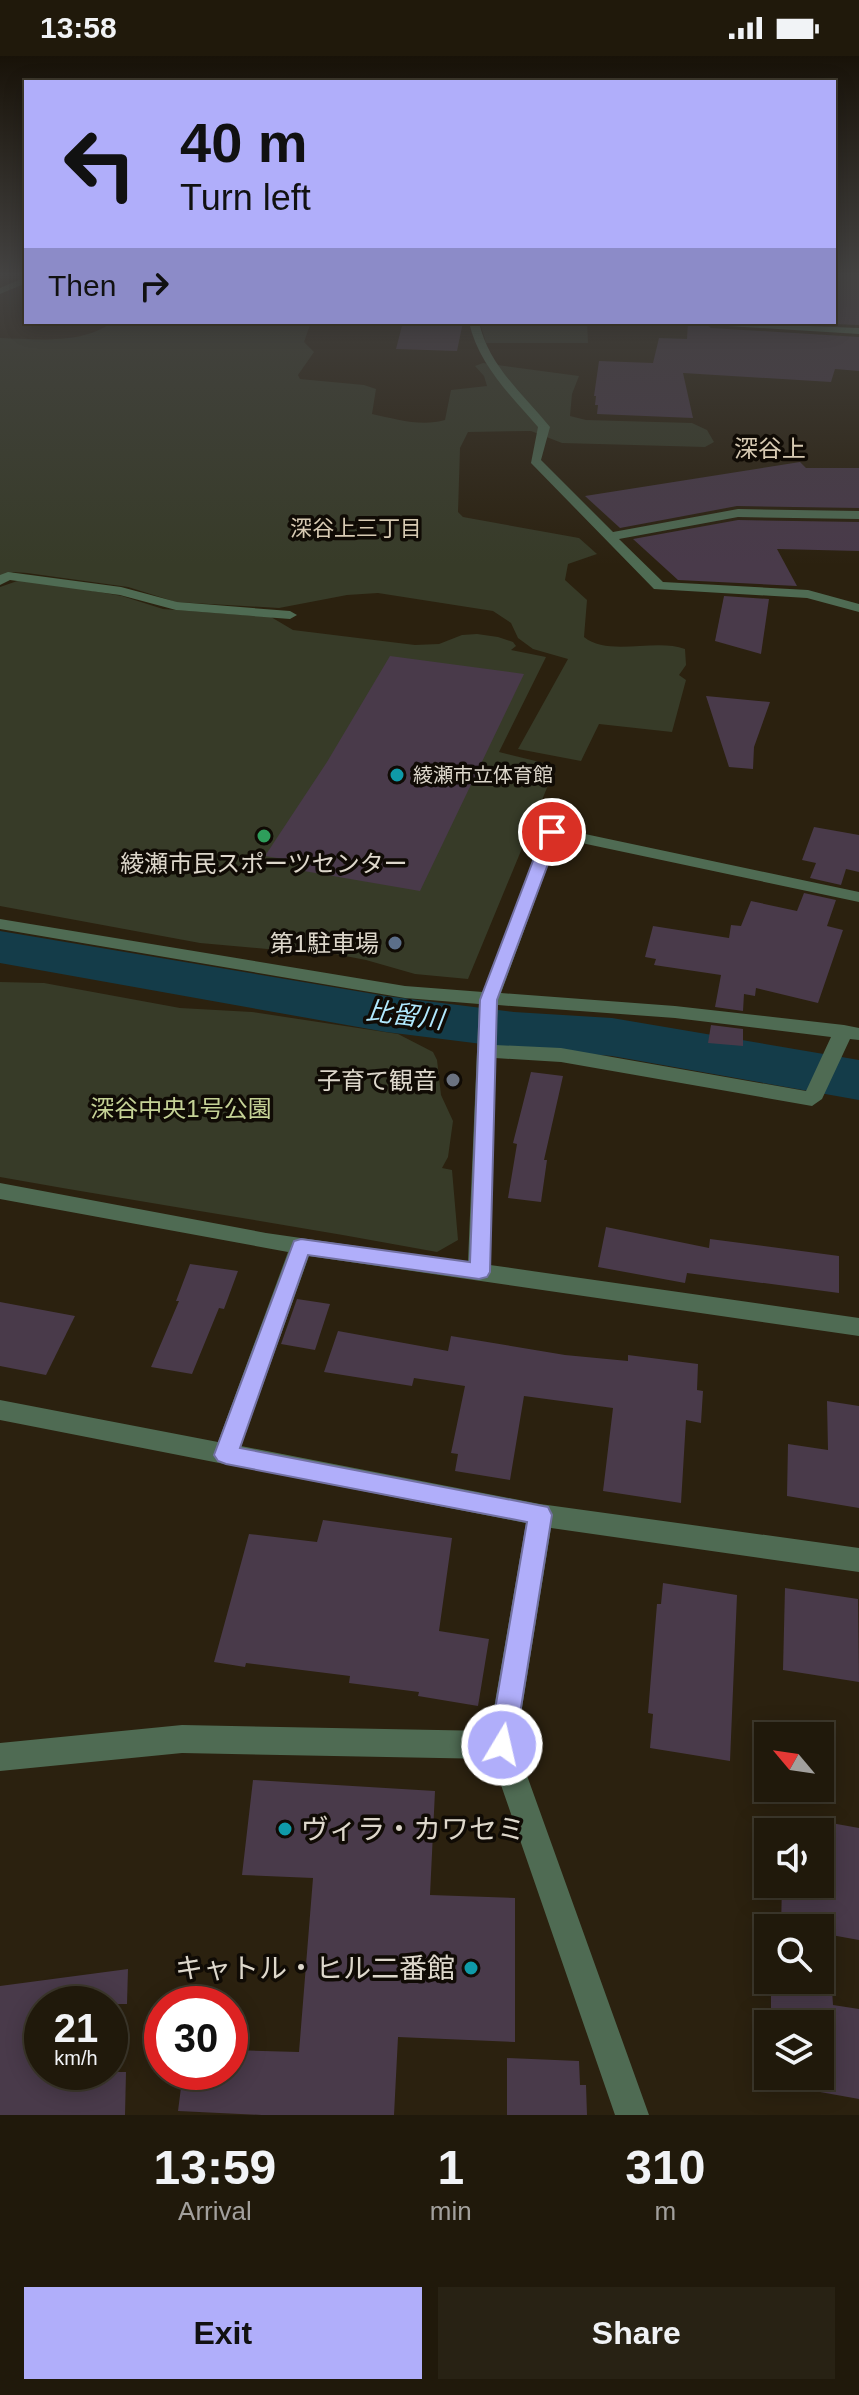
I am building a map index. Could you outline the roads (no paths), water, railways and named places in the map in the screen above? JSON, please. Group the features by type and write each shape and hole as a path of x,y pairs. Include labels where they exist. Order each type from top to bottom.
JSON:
{"street":[{"path":"500,372 544,427 535,461 659,586 808,594 859,608"},
{"path":"612,536 738,513 859,515"},
{"path":"0,581 8,576 121,591 176,606 290,615"},
{"path":"479,1272 488,1009 552,832 859,897"},
{"path":"0,924 488,1009 675,1012 852,1032"},
{"path":"485,1046 664,1070 812,1099 828,1064 852,1032"},
{"path":"0,1191 301,1246 859,1327"},
{"path":"226,1455 301,1246"},
{"path":"0,1410 540,1515 859,1560"},
{"path":"540,1515 502,1745 632,2115"},
{"path":"0,1757 182,1739 502,1745"}],"waterway":[{"name":"比留川","path":"0,947 386,1014 514,1030 612,1037 859,1080"}],"place":[{"name":"綾瀬市立体育館","path":"397,775"},
{"name":"綾瀬市民スポーツセンター","path":"264,836"},
{"name":"第1駐車場","path":"395,943"},
{"name":"子育て観音","path":"453,1080"},
{"name":"ヴィラ・カワセミ","path":"285,1829"},
{"name":"キャトル・ヒル二番館","path":"471,1968"}],"district":[{"name":"深谷上","path":"770,448"},
{"name":"深谷上三丁目","path":"356,528"}],"park label":[{"name":"深谷中央1号公園","path":"181,1108"}]}
